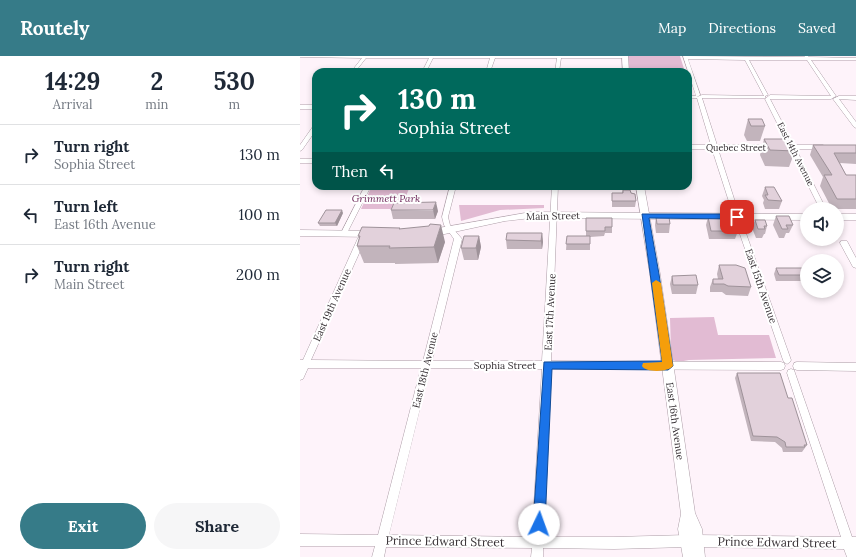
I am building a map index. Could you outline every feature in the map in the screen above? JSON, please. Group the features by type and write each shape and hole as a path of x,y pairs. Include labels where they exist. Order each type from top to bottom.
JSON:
{"main road":[{"name":"Main Street","path":"416,234 452,230 504,218 554,215 800,217"},
{"path":"844,217 856,217"},
{"path":"300,233 387,234"}],"street":[{"path":"300,56 625,57 626,68"},
{"path":"300,62 306,56"},
{"path":"357,68 365,56"},
{"path":"426,68 432,56"},
{"path":"489,68 493,56"},
{"path":"558,68 559,57"},
{"path":"685,57 806,57 856,59"},
{"name":"East 15th Avenue","path":"685,57 689,68"},
{"name":"East 14th Avenue","path":"746,57 820,202"},
{"path":"806,57 856,126"},
{"name":"East 15th Avenue","path":"692,79 784,363"},
{"path":"692,97 856,98"},
{"path":"300,107 312,107"},
{"path":"300,149 312,132"},
{"name":"Quebec Street","path":"692,147 833,147"},
{"path":"300,161 312,161"},
{"path":"344,233 366,190"},
{"name":"East 18th Avenue","path":"378,557 458,238 446,223 445,217 452,190"},
{"name":"East 17th Avenue","path":"537,557 555,190"},
{"name":"East 16th Avenue","path":"641,190 655,274 688,514 685,525 698,557"},
{"name":"East 19th Avenue","path":"300,376 302,364 364,234"},
{"path":"844,242 856,265"},
{"path":"784,363 794,363 794,369 852,543 853,557"},
{"name":"Sophia Street","path":"302,364 668,366 784,363"},
{"path":"794,369 856,367"},
{"name":"Prince Edward Street","path":"300,540 852,543"},
{"name":"East 16th Avenue","path":"690,557 692,541"}],"green space":[{"path":"627,56 680,56 684,68 628,68"},
{"name":"Grimmett Park","path":"370,190 408,190 401,209 361,209"},
{"path":"459,205 544,205 544,208 500,210 461,221"},
{"path":"714,317 718,335 769,335 776,358 689,360 678,362 673,360 671,352 670,318"}],"building":[{"path":"748,119 762,119 765,126 751,126"},
{"path":"764,139 789,139 795,151 770,150"},
{"path":"813,145 856,145 856,153 834,153 846,175 856,175 856,199 837,199 824,175 832,175"},
{"path":"765,187 774,187 782,201 768,200 765,195 768,195"},
{"path":"623,190 630,190 631,193 635,194 636,201 612,201 612,193 623,193"},
{"path":"436,202 433,210 391,210 394,203"},
{"path":"326,210 342,210 335,223 318,223"},
{"path":"776,216 789,216 793,225 786,225 788,229 782,229"},
{"path":"656,217 669,217 670,224 657,224"},
{"path":"708,217 733,217 738,231 711,231"},
{"path":"586,218 612,218 612,227 605,227 605,231 586,231"},
{"path":"755,220 765,220 767,226 764,226 765,229 758,229"},
{"path":"430,224 441,225 434,247 389,248 390,246 357,246 360,236 358,236 362,227 400,228 399,229 429,226"},
{"path":"507,233 542,233 541,241 506,240"},
{"path":"464,236 479,236 476,248 461,248"},
{"path":"567,236 590,236 590,244 566,244"},
{"path":"719,265 736,265 745,268 751,287 713,284 713,279 723,279"},
{"path":"776,268 800,268 800,275 779,275"},
{"path":"696,275 698,285 673,285 672,276"},
{"path":"737,373 780,373 788,398 792,398 807,445 804,445 805,447 786,447 785,442 777,437 753,436"}],"slow traffic":[{"path":"647,366 668,366 656,283"}],"route":[{"path":"539,524 547,365 668,366 655,274 644,216 737,217"}]}
